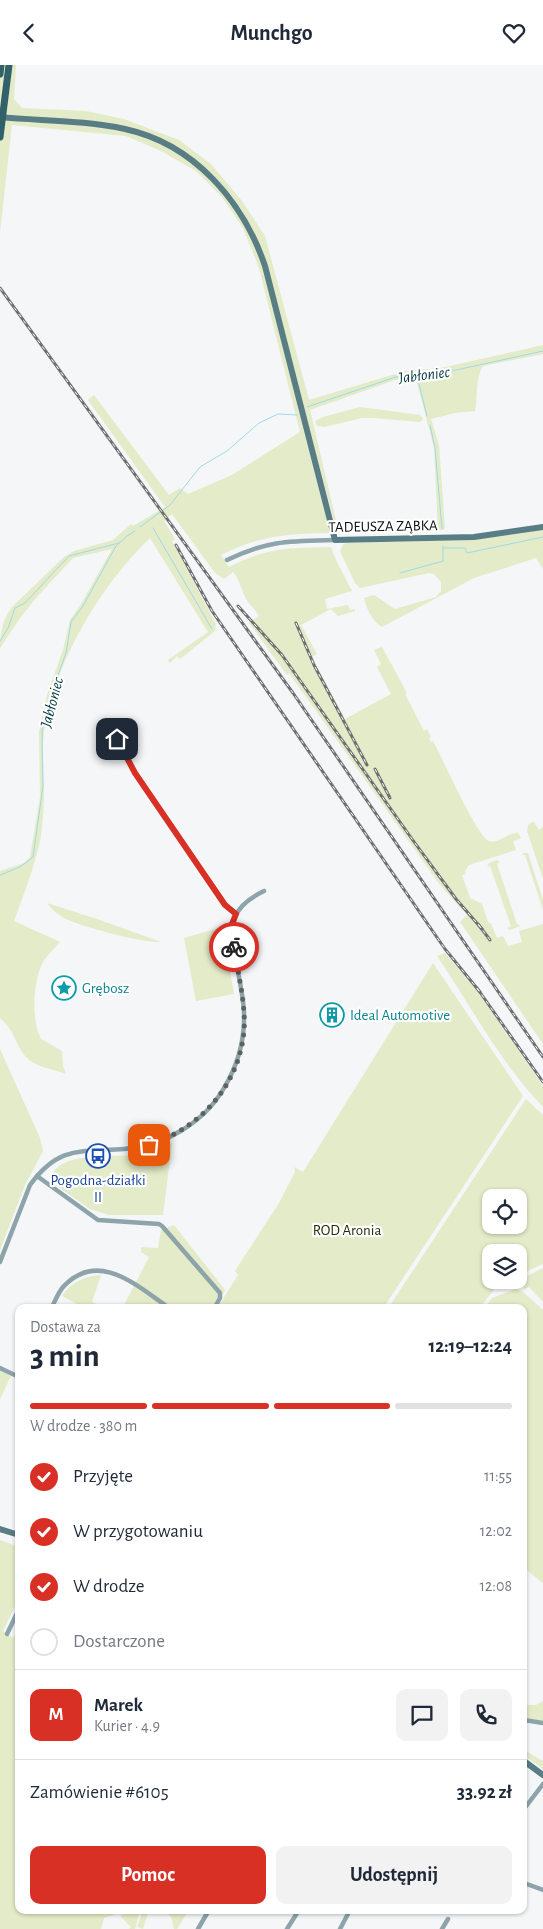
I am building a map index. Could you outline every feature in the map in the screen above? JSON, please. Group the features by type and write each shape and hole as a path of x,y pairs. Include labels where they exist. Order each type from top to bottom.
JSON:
{"main road":[{"path":"0,74 1,65"},
{"path":"0,137 8,65"}],"street":[{"path":"1,117 95,124 142,135 167,145 190,159 214,180 235,204 253,234 265,266 335,540"},
{"name":"TADEUSZA ZĄBKA","path":"226,561 246,551 274,543 474,537 543,527"},
{"path":"117,739 135,773 225,905 236,914"},
{"path":"0,1261 30,1185 37,1175 54,1161 73,1152 124,1149 159,1141 182,1130 215,1102 231,1076 244,1030 244,1011 232,938 232,924 236,914 247,902 264,891"},
{"path":"37,1175 98,1220 158,1224 162,1226 220,1293 220,1298 216,1304"},
{"path":"54,1304 62,1288 73,1279 87,1273 102,1271 115,1273 128,1279 164,1304"},
{"path":"0,1368 15,1376"},
{"path":"0,1529 15,1532"},
{"path":"7,1634 15,1617"},
{"path":"527,1720 543,1723"},
{"path":"527,1763 543,1775"},
{"path":"527,1805 543,1784"},
{"path":"527,1884 543,1890"},
{"path":"198,1929 207,1914"},
{"path":"287,1929 296,1914"},
{"path":"340,1929 348,1914"},
{"path":"442,1929 448,1919"}],"green space":[{"path":"0,65 16,65 14,99 22,108 86,111 124,119 179,140 211,164 242,201 265,236 309,400 405,371 441,368 543,345 543,354 483,366 478,382 475,411 455,413 431,419 439,445 445,529 438,531 434,448 416,379 395,380 310,410 339,533 337,532 302,402 297,404 330,533 274,537 249,543 221,555 229,567 243,560 268,552 331,547 352,591 325,599 327,609 348,605 350,610 355,609 355,611 338,616 331,609 301,625 317,654 312,657 345,719 391,694 377,667 381,664 374,650 382,647 407,693 405,694 424,731 427,729 431,737 429,739 431,742 433,741 476,826 489,841 497,841 514,833 518,833 521,838 513,841 516,850 469,865 465,871 466,874 462,875 470,898 482,904 488,922 491,924 497,938 503,936 508,946 522,942 519,931 543,924 543,1044 460,922 467,915 440,885 289,673 287,675 249,623 259,616 246,599 233,572 224,579 215,573 172,514 164,521 175,539 172,541 216,624 215,631 180,659 177,656 170,663 168,660 208,632 150,538 114,579 82,627 58,679 49,706 44,732 44,800 39,847 14,921 60,942 42,964 34,1001 36,1022 41,1039 62,1051 63,1066 66,1074 39,1065 26,1057 9,1028 0,1018 0,871 24,863 30,857 40,797 39,732 47,695 63,650 70,620 112,549 73,558 35,599 0,648 3,625 14,605 64,557 74,551 113,540 131,524 133,526 165,507 88,400 94,395 169,495 180,488 188,494 232,475 300,432 259,268 243,228 222,197 196,171 161,151 126,136 12,125 0,233"},
{"path":"360,407 420,415 423,419 420,422 362,418 324,427 317,426 315,421"},
{"path":"543,529 543,569 536,558 474,578 382,627 370,615 364,598 374,595 395,609 436,597 441,591 441,582 434,574 429,573 360,588 355,583 340,551 343,544 348,543 472,540"},
{"path":"534,822 539,830 543,827 543,879 527,831 528,825"},
{"path":"528,853 543,900 543,910 525,855 522,855"},
{"path":"497,860 500,862 497,864 517,924 520,925 510,930 507,928 511,926 490,866 487,867 489,863"},
{"path":"47,903 161,942 125,937 81,925 62,917"},
{"path":"222,927 234,994 196,1001 184,938"},
{"path":"445,953 477,991 543,1086 543,1107 500,1054 437,956"},
{"name":"ROD Aronia","path":"433,963 523,1096 386,1304 220,1304 238,1275 235,1271 279,1203 295,1172 294,1167 303,1172"},
{"path":"0,1049 40,1138 43,1151 25,1185 0,1250"},
{"path":"526,1099 543,1115 543,1264 527,1271 527,1244 482,1244 482,1289 495,1289 482,1304 391,1304"},
{"path":"172,1143 163,1215 109,1215 90,1209 50,1181 55,1171 75,1159 143,1154"},
{"path":"174,1225 225,1290 216,1304 125,1304 149,1257 141,1252 141,1247 158,1248 161,1230"},
{"path":"543,1268 543,1302 529,1287 527,1288 527,1276"},
{"path":"101,1275 92,1302 96,1304 77,1304 62,1296 70,1287 89,1277"},
{"path":"516,1289 523,1292 543,1310 543,1583 527,1570 527,1304 487,1304 492,1298"},
{"path":"0,1370 11,1376 0,1399"},
{"path":"0,1540 15,1546 15,1606 3,1631 13,1638 15,1634 15,1914 116,1914 104,1918 101,1929 0,1929"},
{"path":"543,1701 543,1721 527,1718 527,1705 536,1705"},
{"path":"527,1752 543,1761 543,1769 527,1757"},
{"path":"139,1914 135,1929 129,1929 131,1927 120,1916"},
{"path":"142,1914 148,1914 143,1929 137,1927"},
{"path":"168,1914 186,1914 177,1929 174,1929 171,1917"}],"waterway":[{"name":"Jabłoniec","path":"307,407 396,377 447,372 543,351"},
{"path":"417,376 427,416"},
{"name":"Jabłoniec","path":"140,527 170,505 200,467 227,451 259,423 278,414 297,415"},
{"path":"430,425 435,448 442,529"},
{"path":"153,528 212,629"},
{"name":"Jabłoniec","path":"0,875 20,867 33,857 43,786 42,731 47,706 66,653 71,622 83,606 116,546 135,531"},
{"path":"443,548 465,548 467,553 543,537"},
{"path":"0,641 8,628 15,608 25,603 69,556 119,543"},
{"path":"400,573 443,561 443,546"}],"railway":[{"path":"0,288 293,693 543,1057"},
{"path":"176,545 212,611 445,949 480,992"},
{"path":"238,606 282,655 412,839 456,899 482,929"},
{"path":"296,623 314,665 367,765"},
{"path":"375,769 390,798"},
{"path":"478,924 490,940"},
{"path":"477,988 543,1082"}],"way so far":[{"path":"149,1145 182,1130 206,1111 215,1102 231,1076 238,1059 244,1030 244,1011 234,947"}],"place":[{"name":"Grębosz","path":"64,988"},
{"name":"Ideal Automotive","path":"332,1015"},
{"name":"Pogodna-działki II","path":"98,1156"}],"route":[{"path":"117,739 129,765 225,905 236,914 232,924 234,947"}]}
